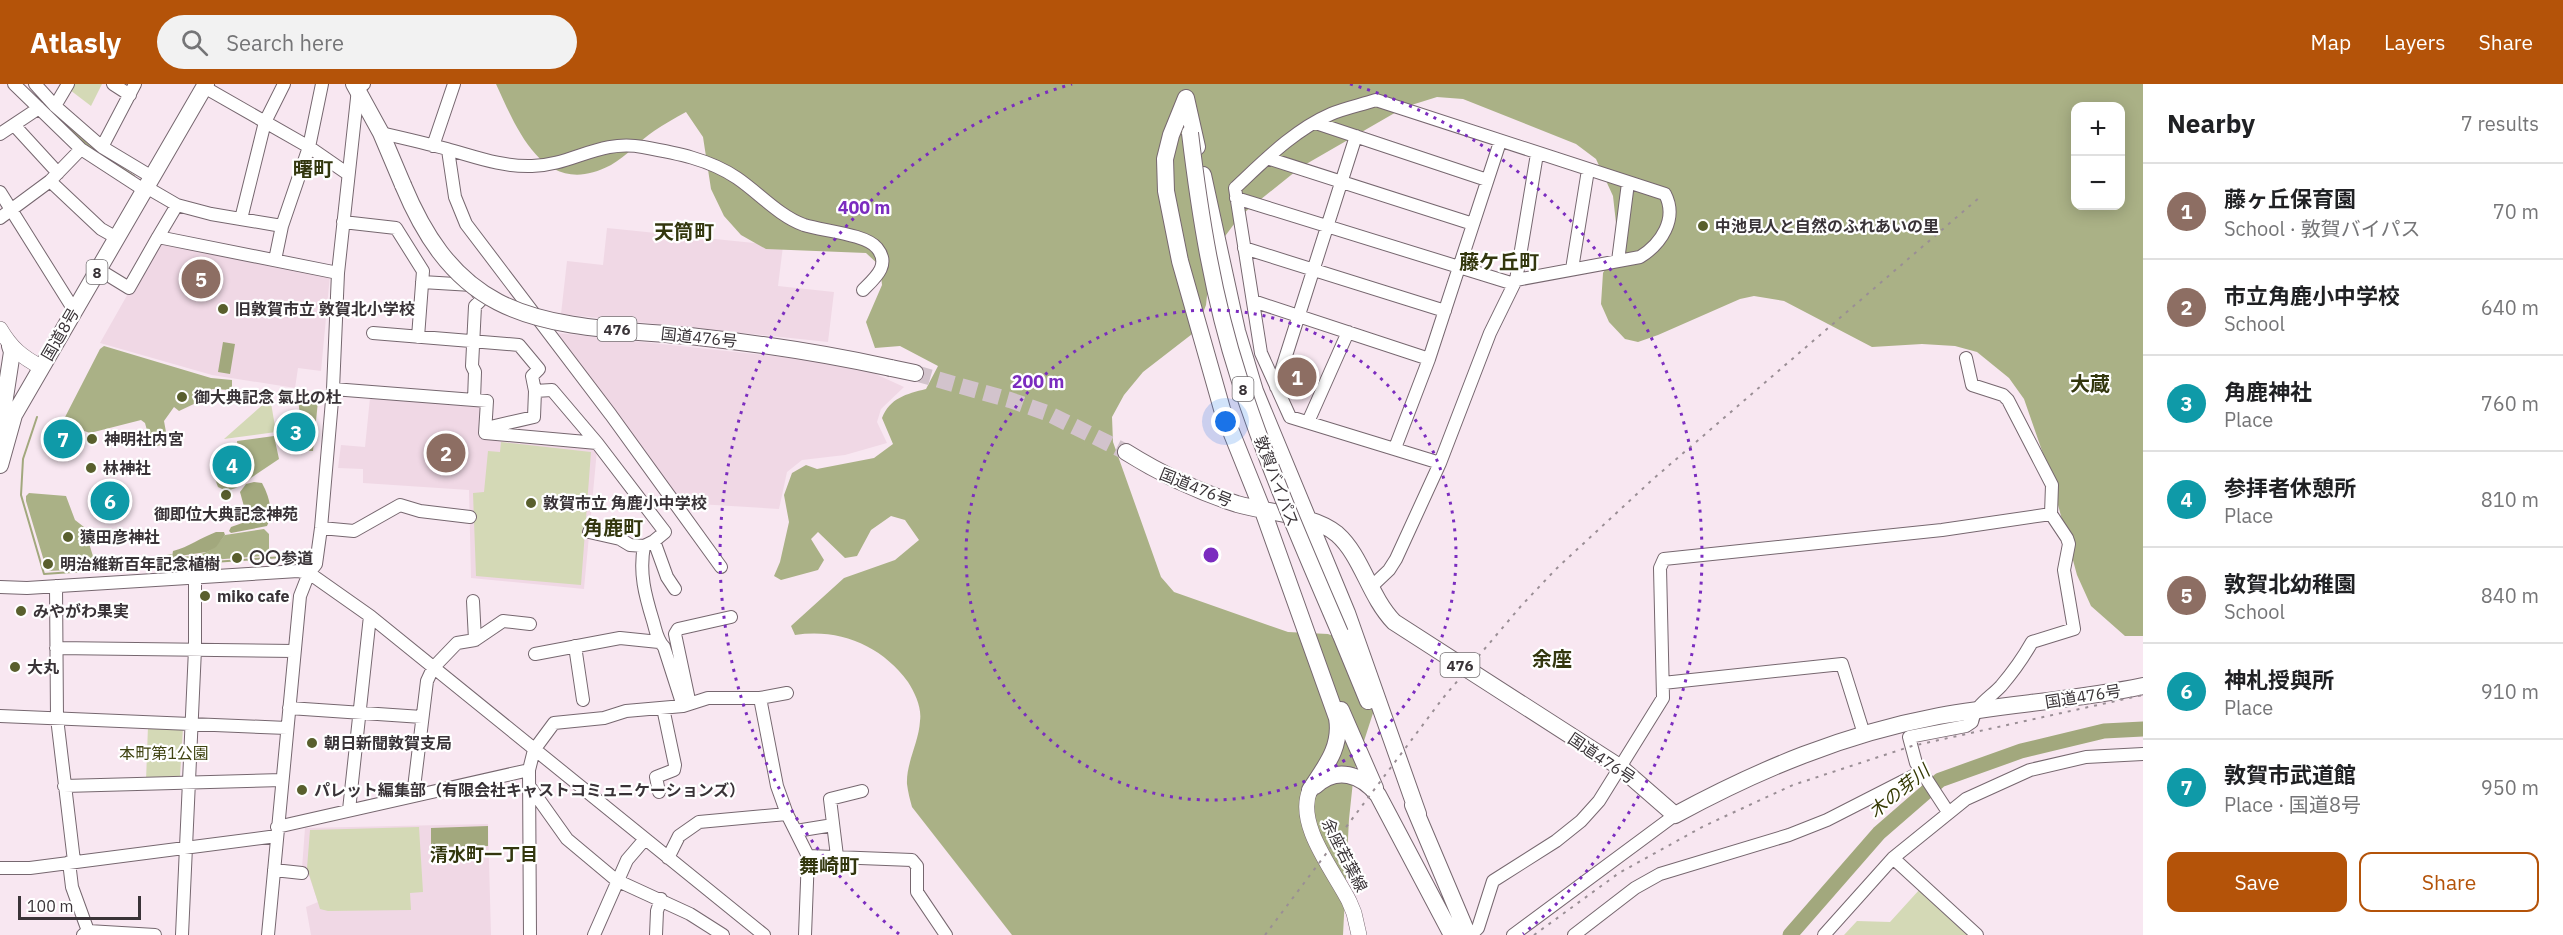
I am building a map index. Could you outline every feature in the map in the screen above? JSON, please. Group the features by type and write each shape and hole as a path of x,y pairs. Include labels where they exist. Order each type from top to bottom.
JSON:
{"highway":[{"name":"国道8号","path":"0,465 14,415 205,86"},
{"name":"国道476号","path":"358,86 421,224 453,269 481,291 512,308 546,319 573,324 792,348 915,373"},
{"name":"敦賀バイパス","path":"1186,91 1209,259 1238,377 1288,512 1418,814 1460,934"},
{"path":"1186,91 1167,147 1165,172 1170,213 1193,311 1209,369 1240,458 1263,511 1293,593 1334,707 1338,727 1336,748 1310,790"},
{"path":"1192,133 1237,331 1255,391 1347,613 1418,814"},
{"path":"0,431 12,352 5,350"},
{"name":"国道476号","path":"1126,452 1179,482 1263,511 1310,520 1330,529 1346,544 1384,612 1405,631 1621,768 1675,815 1753,774 1864,734 1974,711 2082,697 2143,686"},
{"path":"1311,644 1378,795 1460,934"},
{"name":"敦賀バイパス","path":"1365,693 1460,934"},
{"path":"1310,790 1328,777 1346,774 1360,778 1378,795"}],"main road":[{"path":"0,329 5,350 41,367"},
{"name":"余座若葉線","path":"1310,790 1306,807 1310,829 1349,901 1359,935"}],"street":[{"path":"14,84 81,148 148,184"},
{"path":"35,84 55,106 102,147 177,205 282,226"},
{"path":"55,106 68,84"},
{"path":"102,147 133,90 113,84"},
{"path":"241,219 265,122 284,84"},
{"path":"275,260 282,226 309,147 322,84"},
{"path":"433,146 454,84"},
{"path":"205,86 309,147 348,174"},
{"path":"268,935 300,596 309,573 316,564 321,528 333,389 338,273 358,86"},
{"path":"1236,198 1515,282 1640,257 1655,248 1662,238 1669,219 1668,201 1665,194 1376,100 1331,114 1316,123 1267,158 1235,188 1236,198 1261,353 1290,417 1440,463"},
{"path":"0,134 39,108"},
{"path":"1316,123 1487,180"},
{"path":"14,125 54,177 101,229 117,237"},
{"path":"381,133 493,163 532,166 558,162 591,150 616,145 639,146 693,157 735,177 791,219 867,240 877,247 882,256 880,272 864,290"},
{"path":"1276,387 1356,136"},
{"path":"1395,448 1429,359 1500,142"},
{"path":"0,218 54,177 81,148"},
{"path":"448,150 455,197 466,224 611,415 721,567"},
{"path":"1370,588 1389,570 1395,559 1440,463 1490,333 1515,282 1537,154"},
{"path":"1267,158 1473,224"},
{"path":"1572,269 1588,170"},
{"path":"1618,261 1628,183"},
{"path":"0,192 74,309"},
{"path":"99,268 129,288 177,205"},
{"path":"343,222 396,228 423,271 418,337"},
{"path":"158,237 338,273"},
{"path":"1244,248 1445,311"},
{"path":"422,282 472,285 482,299 475,306 474,400"},
{"path":"1253,301 1429,359"},
{"path":"1308,422 1348,332"},
{"path":"373,333 519,345 539,369 532,376 535,391 534,417 486,428"},
{"path":"1945,808 1916,763 1909,737 1966,726 1971,722 1974,711 2000,688 2020,663 2032,642 2074,628 2064,570 2068,544 2067,538 2051,514 2052,484 2008,400 2003,395 1972,386 1966,358"},
{"path":"333,389 487,401 485,433 597,443"},
{"path":"535,391 552,390 597,443 665,532 649,544 641,562 643,584 646,605 659,642 664,647 686,705"},
{"path":"321,528 354,531 400,505 420,511 470,517"},
{"path":"1460,934 1478,928 1492,881 1556,841 1581,821 1599,801 1663,698 1660,568 1664,559 1942,530 2051,514"},
{"path":"589,532 620,539 630,545 649,544"},
{"path":"649,544 675,589"},
{"path":"0,587 56,586 298,571 309,573 370,616 764,935"},
{"path":"182,935 195,649 195,576"},
{"path":"56,586 57,718 72,887 86,933 155,935"},
{"path":"473,601 476,640"},
{"path":"348,810 370,616"},
{"path":"686,705 675,634 678,629 731,617"},
{"path":"413,796 427,681 433,668 457,643 476,640 503,621 530,624"},
{"path":"535,654 620,638 659,642"},
{"path":"575,646 583,700"},
{"path":"56,648 294,651"},
{"path":"1663,683 1842,664 1864,734"},
{"path":"530,935 529,770 534,750 554,723 604,718 626,711 686,705 708,698 760,698 787,693"},
{"path":"760,698 777,786 787,814 808,856 805,935"},
{"path":"289,708 422,717"},
{"path":"659,792 656,777 674,770 675,765 663,708"},
{"path":"0,716 287,729"},
{"path":"1824,935 1893,858 1945,808 2030,770 2086,757 2143,754"},
{"path":"0,868 30,868 186,848 277,832 348,810 529,770"},
{"path":"1574,935 1635,888 1660,874 1789,835 1827,820 1922,774"},
{"path":"64,786 282,780"},
{"path":"530,787 567,839 616,880 661,899 723,935"},
{"path":"837,856 830,799 862,791"},
{"path":"668,858 679,836 699,822 787,814"},
{"path":"1513,935 1675,815"},
{"path":"796,831 833,825"},
{"path":"594,935 616,880 627,860 645,839"},
{"path":"808,856 912,860 917,866 917,892 946,935"},
{"path":"1893,858 1977,935"},
{"path":"274,870 302,873"},
{"path":"656,935 657,911 661,899"}],"shaded area":[{"path":"496,84 2143,84 2143,636 2125,636 2091,606 2077,575 2048,468 2024,399 2009,378 1977,352 1955,346 1922,344 1872,347 1784,301 1754,296 1740,299 1638,342 1625,339 1609,322 1601,304 1603,273 1615,250 1616,223 1613,196 1596,159 1576,144 1463,99 1437,97 1405,107 1301,167 1240,216 1220,243 1209,277 1206,305 1196,331 1143,372 1124,395 1112,417 1113,442 1161,577 1174,592 1288,632 1328,634 1352,643 1374,710 1354,772 1349,819 1343,935 1012,935 912,807 907,776 919,729 920,711 908,682 886,658 859,642 828,634 795,635 791,626 844,578 895,560 919,540 905,520 891,516 871,530 857,556 845,558 818,532 811,539 824,560 818,570 781,580 774,576 780,562 789,522 784,495 792,473 806,465 817,469 874,458 893,444 882,418 885,411 894,401 926,389 938,366 900,346 875,348 866,322 882,285 880,266 866,253 766,249 741,235 724,216 711,189 703,137 686,112 654,131 611,165 588,174 568,174 551,167 537,156 514,122"},
{"path":"607,228 783,246 778,286 834,292 828,342 561,314 567,261 603,265"},
{"name":"旧敦賀市立 敦賀北小学校","path":"159,239 330,275 321,371 298,368 295,388 212,375 100,343"},
{"path":"558,333 838,363 869,371 904,387 881,409 877,422 887,443 845,455 802,460 787,472 779,509 682,503"},
{"path":"223,342 235,344 230,374 218,372"},
{"path":"104,346 211,378 232,380 232,390 212,389 196,403 179,411 174,407 164,421 168,443 154,447 151,445 145,423 141,420 90,433 64,424 63,421 100,349"},
{"path":"315,398 318,401 313,451 305,451 298,400"},
{"name":"敦賀市立 角鹿小中学校","path":"370,398 482,406 482,436 592,447 597,450 584,589 471,578 469,490 363,483 363,469 338,468 341,445 365,447"},
{"path":"274,436 279,459 236,488 226,491 218,487 215,479 218,475 240,469 237,441"},
{"path":"262,483 269,499 270,515 267,526 231,533 229,531 231,527 248,521 240,492 246,484"},
{"path":"29,493 66,496 75,520 84,527 96,566 93,569 47,571 26,501"},
{"path":"264,529 269,534 269,552 264,556 148,565 147,563 149,559 171,554 175,558 198,555 209,551 225,535"},
{"path":"216,532 224,532 225,535 216,547 207,552 172,557 173,551"},
{"path":"488,824 491,935 311,935 306,907 318,902 306,867 302,868 305,828"},
{"path":"488,826 488,846 431,847 431,828"}],"green space":[{"path":"74,84 102,84 91,106 70,90"},
{"path":"267,401 271,403 276,432 224,439"},
{"path":"501,442 591,452 581,585 476,576 473,493 484,492 488,451 500,452"},
{"name":"本町第1公園","path":"148,726 183,728 180,777 146,781"},
{"path":"419,827 423,892 410,893 411,910 328,911 320,909 307,868 310,830"},
{"path":"1920,889 1971,935 1844,935 1857,921 1890,922"}],"waterway":[{"path":"46,107 89,146 134,176"},
{"path":"37,417 23,459 21,495 44,574 297,556"},
{"name":"木の芽川","path":"1790,935 1879,833 1940,780 2021,751 2104,731 2143,729"}],"tunnel":[{"path":"915,373 1047,413 1126,452"}],"railway":[{"path":"1265,935 1443,698 1521,606 1556,569 1652,480 1980,197"},
{"path":"1534,935 1619,873 1704,826 1793,785 1912,746 2143,695"}],"place":[{"name":"中池見人と自然のふれあいの里","path":"1703,226"},
{"name":"敦賀北幼稚園","path":"201,279"},
{"name":"旧敦賀市立 敦賀北小学校","path":"223,309"},
{"name":"藤ヶ丘保育園","path":"1297,377"},
{"name":"御大典記念 氣比の杜","path":"182,397"},
{"name":"角鹿神社","path":"296,432"},
{"name":"敦賀市武道館","path":"63,439"},
{"name":"神明社内宮","path":"92,439"},
{"name":"市立角鹿小中学校","path":"446,453"},
{"name":"参拝者休憩所","path":"232,465"},
{"name":"林神社","path":"91,468"},
{"name":"御即位大典記念神苑","path":"226,495"},
{"name":"神札授與所","path":"110,501"},
{"name":"敦賀市立 角鹿小中学校","path":"531,503"},
{"name":"猿田彦神社","path":"68,537"},
{"name":"〇〇参道","path":"237,558"},
{"name":"明治維新百年記念植樹","path":"48,564"},
{"name":"miko cafe","path":"205,596"},
{"name":"みやがわ果実","path":"21,611"},
{"name":"大丸","path":"15,667"},
{"name":"朝日新聞敦賀支局","path":"312,743"},
{"name":"パレット編集部（有限会社キャストコミュニケーションズ）","path":"302,790"}],"district":[{"name":"曙町","path":"313,168"},
{"name":"天筒町","path":"684,231"},
{"name":"藤ケ丘町","path":"1499,261"},
{"name":"大蔵","path":"2090,383"},
{"name":"角鹿町","path":"613,527"},
{"name":"余座","path":"1552,658"},
{"name":"清水町一丁目","path":"484,854"},
{"name":"舞崎町","path":"829,865"}]}
